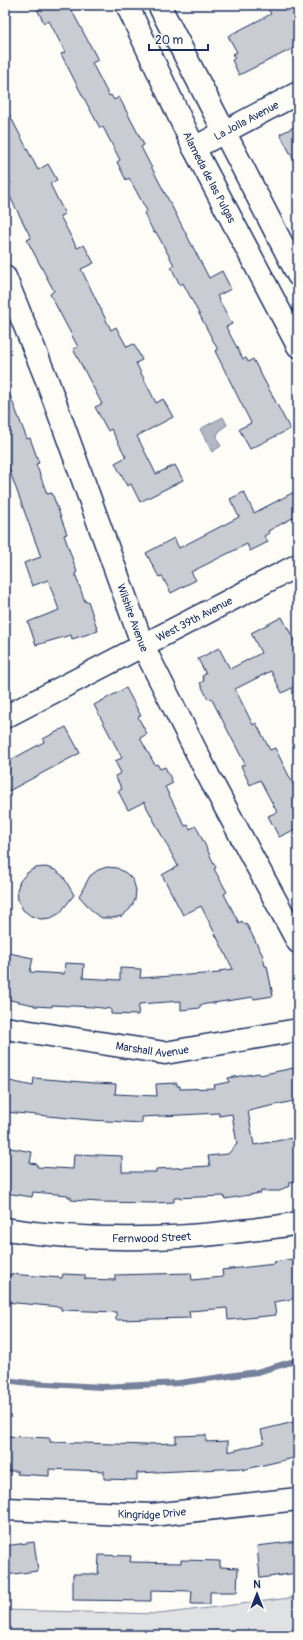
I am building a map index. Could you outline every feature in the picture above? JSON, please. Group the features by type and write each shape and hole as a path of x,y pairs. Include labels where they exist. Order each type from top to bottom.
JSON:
{"street":[{"name":"Alameda de las Pulgas","path":"127,5 194,148 295,333"},
{"path":"160,5 298,275"},
{"name":"La Jolla Avenue","path":"194,148 298,93"},
{"name":"Wilshire Avenue","path":"5,277 48,384 143,646 209,777 298,942"},
{"name":"West 39th Avenue","path":"5,717 298,565"},
{"name":"Marshall Avenue","path":"5,1028 165,1053 298,1030"},
{"name":"Fernwood Street","path":"5,1229 88,1238 156,1238 220,1234 298,1223"},
{"name":"Kingridge Drive","path":"5,1509 152,1515 298,1499"}],"shaded area":[{"path":"223,417 227,425 221,429 217,435 221,446 212,452 200,429"},
{"path":"298,1597 298,1635 5,1635 5,1610 159,1614"}],"building":[{"path":"35,5 80,5 71,9 98,60 92,63 109,96 111,95 114,100 119,97 144,145 141,147 209,278 222,271 231,289 217,296 232,324 226,327 243,359 246,358 248,362 253,359 290,429 250,449 239,429 251,423 215,351 218,350 183,283 180,285 171,267 174,265 156,232 154,233 144,213 147,211 129,178 126,180 117,162 120,160 103,127 100,128 61,54 65,52 49,21 44,23"},
{"path":"266,5 298,5 298,46 239,75 232,60 235,58 233,54 237,52 228,36 271,14"},
{"path":"5,106 38,170 48,164 57,180 50,184 65,214 60,216 77,248 84,245 94,263 81,269 111,330 116,327 127,347 134,344 142,360 136,363 156,403 163,399 173,417 137,436 156,474 175,465 183,480 140,502 131,484 127,486 115,463 126,457 111,429 108,431 95,407 102,404 73,349 78,347 50,294 54,291 27,240 31,238 5,187 11,183 5,172"},
{"path":"298,125 298,168 280,134"},
{"path":"5,385 27,439 30,438 39,463 36,464 47,494 52,493 67,534 64,535 77,572 75,573 85,602 88,601 98,631 72,639 71,635 36,645 28,622 59,610 48,580 32,586 24,563 41,557 5,458"},
{"path":"298,490 298,515 268,531 269,533 264,536 268,542 250,551 247,544 191,572 196,580 171,593 162,576 159,577 146,553 174,538 179,548 239,517 230,499 244,492 254,513"},
{"path":"282,617 298,648 298,685 282,693 271,671 235,689 253,725 256,723 270,750 275,748 298,794 298,828 279,837 268,816 277,812 260,780 250,785 241,766 245,764 211,698 208,699 200,683 204,681 202,676 206,674 198,659 219,648 230,669 261,653 251,633"},
{"path":"126,688 141,716 138,717 147,734 140,738 155,765 157,764 160,769 165,767 173,783 165,787 185,826 188,825 190,829 196,826 216,868 214,869 227,892 224,894 239,923 242,921 244,924 246,923 263,956 265,966 267,966 273,996 254,999 253,997 200,1005 200,1008 181,1010 181,1001 139,1004 138,1015 111,1014 111,1009 93,1007 52,1005 52,1007 34,1006 5,999 5,974 9,953 33,958 30,972 64,974 65,963 84,964 83,978 120,980 120,968 141,969 140,978 220,973 219,971 233,969 201,906 183,915 162,875 178,866 144,802 128,810 118,791 122,789 115,776 121,773 115,761 122,758 94,705"},
{"path":"66,727 80,753 5,793 5,763 44,742 43,739"},
{"path":"46,867 55,870 63,876 74,895 60,913 51,918 41,919 31,916 23,910 18,900 17,890 20,881 27,873 35,868"},
{"path":"107,867 117,868 126,873 133,880 136,890 135,900 130,909 122,916 102,918 94,913 79,896 90,876 98,870"},
{"path":"298,1067 298,1100 248,1111 254,1145 298,1137 298,1181 289,1182 290,1186 280,1191 261,1191 261,1193 225,1199 224,1196 174,1198 174,1202 154,1203 71,1200 71,1197 68,1197 68,1195 33,1192 32,1197 5,1193 5,1147 32,1152 30,1163 37,1164 37,1167 73,1169 74,1154 122,1156 122,1172 156,1172 156,1169 210,1166 208,1156 228,1154 237,1144 232,1114 219,1116 219,1113 142,1117 142,1123 5,1112 5,1080 33,1086 34,1078 116,1084 115,1094 157,1096 156,1084 177,1083 177,1086 180,1086 180,1089 215,1088 214,1085 229,1082 228,1078 259,1073 260,1075"},
{"path":"298,1258 298,1298 274,1302 276,1315 228,1320 227,1308 189,1311 190,1318 116,1320 116,1312 61,1310 61,1307 5,1302 5,1275 10,1276 10,1274 62,1278 63,1274 85,1275 85,1279 115,1280 115,1275 191,1273 192,1280 223,1277 222,1270 275,1264 274,1262"},
{"path":"298,1421 298,1457 242,1470 242,1468 137,1473 137,1480 104,1479 104,1471 49,1469 49,1476 17,1474 18,1471 5,1471 5,1436 50,1438 50,1442 147,1445 176,1443 176,1436 206,1435 206,1442 228,1441 228,1452 264,1443 261,1430"},
{"path":"298,1541 298,1573 260,1578 257,1546"},
{"path":"34,1542 38,1571 5,1575 5,1546"},
{"path":"99,1555 131,1556 130,1562 181,1563 181,1560 220,1561 220,1567 238,1568 237,1592 210,1592 210,1604 191,1604 192,1591 151,1590 151,1601 73,1600 73,1574 98,1574"}],"waterway":[{"path":"5,1380 29,1383 102,1387 179,1383 257,1372 298,1360"}]}
